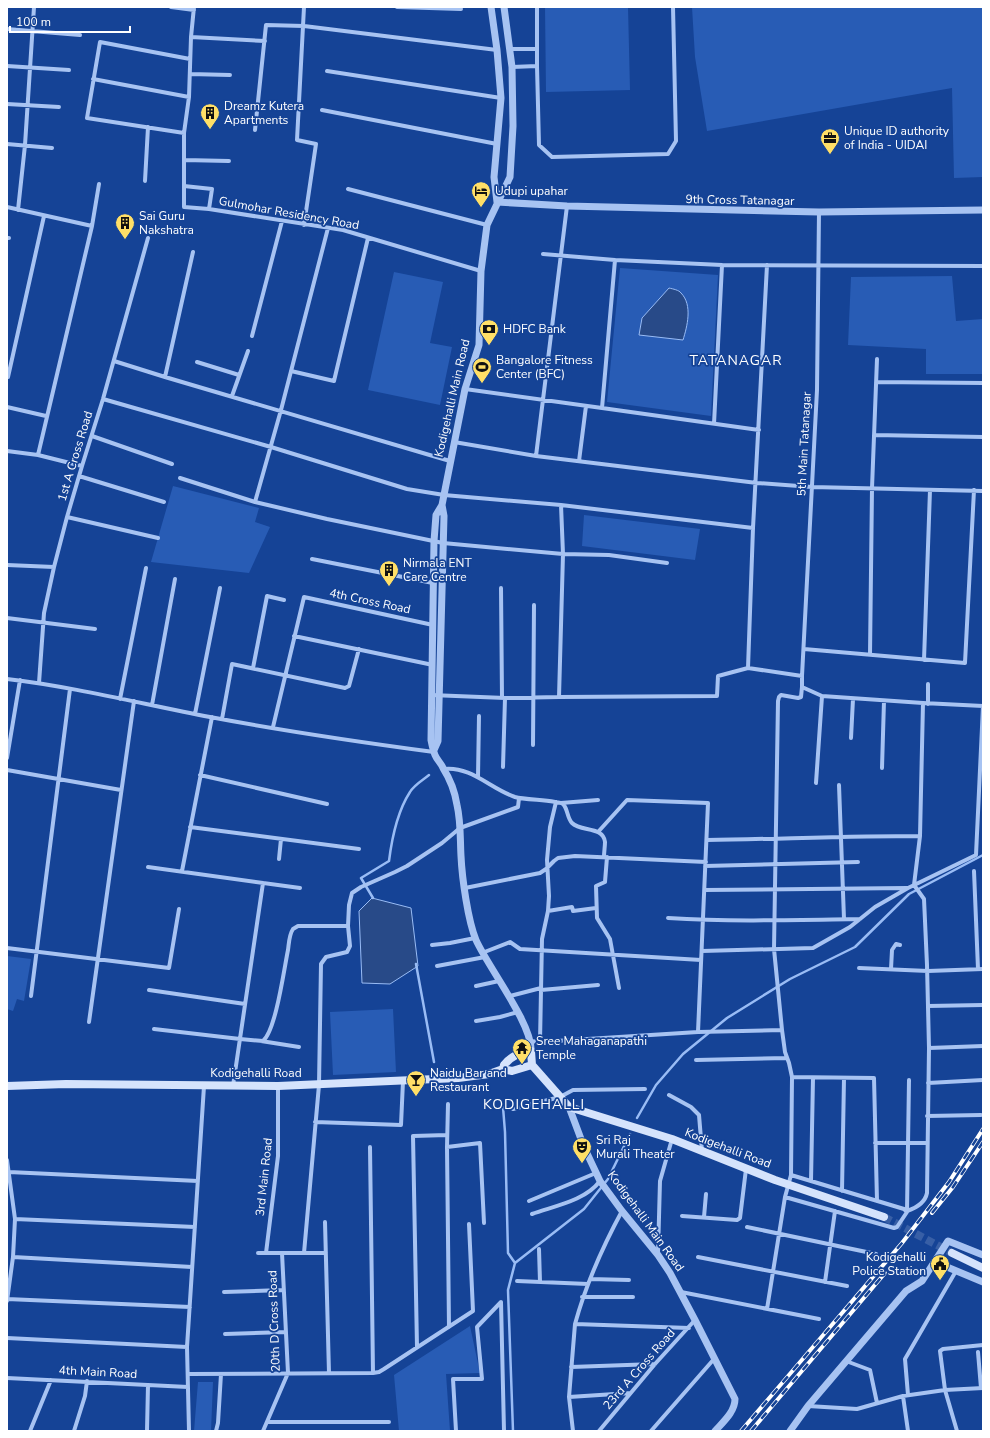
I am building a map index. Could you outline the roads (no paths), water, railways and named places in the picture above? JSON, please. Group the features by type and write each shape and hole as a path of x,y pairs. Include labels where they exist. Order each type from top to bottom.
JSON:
{"main road":[{"name":"Kodigehalli Main Road","path":"531,1051 532,1065"},
{"path":"503,1069 504,1065 512,1056 531,1051"},
{"name":"Kodigehalli Road","path":"7,1086 66,1084 204,1086 318,1085 480,1076 503,1069 512,1071 532,1065"},
{"path":"532,1065 569,1107"},
{"name":"Kodigehalli Road","path":"569,1107 672,1139 789,1184 884,1217"},
{"path":"952,1253 983,1268"}],"street":[{"path":"18,210 25,145 34,7"},
{"path":"171,7 194,8 191,37 189,97 184,133 184,186 212,189 209,209"},
{"path":"304,7 297,140 316,144 304,225"},
{"path":"397,7 461,9"},
{"path":"491,7 497,50 501,98 494,177 497,202"},
{"name":"Kodigehalli Main Road","path":"436,665 433,625 433,583 436,515 442,505 465,389 478,345 482,271 487,225 510,177 513,126 512,67 504,7"},
{"path":"537,7 539,145 552,157 668,154 676,141 673,7"},
{"path":"255,130 266,25 304,26 497,50"},
{"path":"7,28 80,35"},
{"path":"191,37 265,41"},
{"path":"184,133 87,118 100,42 190,59"},
{"path":"510,49 537,49"},
{"path":"7,66 69,70"},
{"path":"512,67 537,66"},
{"path":"327,71 501,98"},
{"path":"190,74 230,75"},
{"path":"93,79 189,97"},
{"path":"7,104 59,107"},
{"path":"322,110 498,144"},
{"path":"144,181 148,127"},
{"path":"7,144 52,148"},
{"path":"184,160 229,161"},
{"path":"38,455 92,226 99,184"},
{"name":"Gulmohar Residency Road","path":"184,186 184,207 209,209 343,230 482,271"},
{"path":"348,189 487,225"},
{"name":"9th Cross Tatanagar","path":"497,202 567,206 819,212 983,210"},
{"path":"536,456 567,206"},
{"path":"7,207 92,226"},
{"name":"5th Main Tatanagar","path":"802,687 817,387 819,212"},
{"path":"8,377 44,216"},
{"path":"252,336 282,221"},
{"path":"255,502 281,410 328,228"},
{"name":"1st A Cross Road","path":"39,683 44,622 54,567 67,517 103,399 148,238"},
{"path":"291,371 334,381 368,238"},
{"path":"165,377 193,252"},
{"path":"543,254 615,260 722,265 818,264 983,266"},
{"path":"602,408 615,260"},
{"path":"714,424 722,265"},
{"path":"748,668 753,528 757,483 767,265"},
{"path":"232,396 248,351"},
{"path":"870,655 872,488 877,359"},
{"path":"114,361 450,460"},
{"path":"197,362 239,375"},
{"path":"876,382 983,383"},
{"path":"465,389 759,430"},
{"path":"103,399 407,488 444,495 560,505 753,528"},
{"path":"579,461 586,406"},
{"path":"7,407 46,416"},
{"path":"874,435 983,437"},
{"path":"92,436 172,464"},
{"path":"454,442 536,456 757,483 812,487 983,490"},
{"path":"7,451 38,455 82,466"},
{"path":"79,476 164,502"},
{"path":"180,478 255,502 327,519 443,543 563,554 609,555 667,563"},
{"path":"924,660 930,490"},
{"path":"804,649 964,663 974,490"},
{"name":"Kodigehalli Main Road","path":"442,505 444,516 443,543 435,696 431,740 434,751 454,792 459,812 461,858 465,888 475,938 518,1012 530,1041 531,1051"},
{"path":"559,696 563,554 560,505"},
{"path":"67,517 158,538"},
{"path":"312,559 433,583"},
{"path":"7,565 54,567"},
{"path":"120,699 146,568"},
{"path":"152,705 175,579"},
{"path":"195,714 220,588"},
{"path":"501,588 504,698 503,766"},
{"path":"253,668 267,596 284,600"},
{"name":"4th Cross Road","path":"294,636 304,597 433,625"},
{"path":"533,745 534,604"},
{"path":"7,618 94,629"},
{"path":"273,727 294,636 436,665"},
{"path":"222,719 232,664 345,688 349,686 359,649"},
{"path":"435,696 504,698 559,696 717,696 718,676 748,668 802,676"},
{"path":"7,679 39,683 222,719 341,739 434,751"},
{"path":"7,758 20,680"},
{"path":"928,684 928,704"},
{"path":"702,951 774,949 813,948 850,927 875,907 908,888 976,855 982,766 983,706 928,704 822,696 802,687 801,697 779,696 774,949 782,1030 792,1078 792,1176 785,1197 766,1309"},
{"path":"32,996 36,952 70,689"},
{"path":"816,783 822,696"},
{"path":"851,738 853,699"},
{"path":"882,768 884,701"},
{"path":"88,1022 134,702"},
{"path":"792,1176 907,1211 921,1204 926,1197 929,1048 928,971 924,899 914,886 920,836 923,703"},
{"path":"478,778 479,716"},
{"path":"182,871 212,717"},
{"path":"444,769 455,769 478,778 519,798 558,802 598,800"},
{"path":"7,770 121,790"},
{"path":"200,775 327,804"},
{"path":"840,784 844,919"},
{"path":"304,1253 318,1085 321,964 326,957 347,952 349,949 349,905 352,894 361,887 407,866 442,843 460,828 518,807 519,798"},
{"path":"598,832 627,800 708,803 698,1032"},
{"path":"558,802 565,807 572,823 581,828 598,832 604,839 606,857 605,882 596,886 596,908 599,922 610,939 619,988"},
{"path":"540,1042 542,934 548,911 549,896 546,869 548,837 558,802"},
{"path":"190,827 359,849"},
{"path":"707,840 842,836 920,836"},
{"path":"279,859 281,839"},
{"path":"465,888 540,873 554,861 563,857 606,857 706,864 858,862"},
{"path":"148,867 300,888"},
{"path":"860,968 928,971 981,969 974,871"},
{"path":"233,1086 263,883"},
{"path":"704,890 908,888"},
{"path":"548,911 572,907 574,911 596,908"},
{"path":"7,948 169,968 179,909"},
{"path":"668,918 703,920 860,919"},
{"path":"261,1041 266,1038 276,1010 292,929 298,926 348,926"},
{"path":"432,945 475,938"},
{"path":"437,966 484,955 510,942 520,949 613,956 701,960"},
{"path":"891,969 892,950 896,944 900,945"},
{"path":"476,986 499,981"},
{"path":"510,996 541,989 598,985"},
{"path":"149,990 245,1004"},
{"path":"928,1006 983,1005"},
{"path":"476,1020 500,1017 518,1012"},
{"path":"154,1029 261,1041 299,1047"},
{"path":"530,1041 540,1042 706,1031 782,1030"},
{"path":"929,1048 983,1046"},
{"path":"696,1060 787,1058"},
{"path":"792,1078 874,1078 876,1201"},
{"path":"811,1181 813,1078"},
{"path":"842,1191 844,1078"},
{"path":"785,1197 894,1228 897,1227 907,1211 908,1080"},
{"path":"928,1083 983,1080"},
{"path":"315,1122 401,1125 403,1081"},
{"path":"189,1431 189,1374 187,1347 204,1086"},
{"name":"3rd Main Road","path":"266,1253 278,1156 278,1086"},
{"path":"513,1109 560,1097 573,1090 645,1089"},
{"path":"669,1095 691,1107 699,1115 702,1151"},
{"path":"448,1104 448,1327"},
{"name":"Kodigehalli Main Road","path":"569,1107 600,1182 658,1255 681,1292 733,1397 735,1403 730,1414 715,1431"},
{"path":"927,1116 981,1115"},
{"path":"417,1347 412,1136 447,1135"},
{"path":"658,1255 660,1181 672,1139"},
{"path":"447,1147 480,1143 484,1223"},
{"path":"875,1143 927,1143"},
{"path":"370,1147 372,1373"},
{"path":"7,1160 15,1219 14,1257 7,1300 190,1307"},
{"path":"682,1216 736,1220 740,1218 746,1168"},
{"path":"9,1172 198,1181"},
{"path":"529,1201 596,1173"},
{"path":"532,1214 568,1202 590,1192 600,1182"},
{"path":"704,1217 706,1194"},
{"path":"573,1431 569,1397 575,1324 582,1297 606,1242 622,1211"},
{"path":"824,1282 835,1211"},
{"path":"15,1219 195,1227"},
{"path":"325,1222 329,1373"},
{"path":"189,1374 372,1373 384,1370 473,1311 469,1224"},
{"path":"747,1227 876,1254"},
{"path":"790,1431 808,1406 906,1291 922,1281 948,1241 983,1255"},
{"path":"539,1249 540,1282"},
{"path":"258,1253 326,1253"},
{"name":"20th D Cross Road","path":"263,1431 288,1373 282,1253"},
{"path":"14,1257 192,1268"},
{"path":"698,1257 846,1286"},
{"path":"935,1262 983,1282"},
{"path":"908,1395 905,1360 956,1271"},
{"path":"590,1279 629,1280"},
{"path":"517,1281 588,1284"},
{"path":"224,1292 283,1290"},
{"path":"681,1292 819,1319"},
{"path":"582,1297 633,1297"},
{"path":"456,1431 453,1380 482,1378 477,1327 501,1302 504,1431"},
{"name":"23rd A Cross Road","path":"599,1431 655,1364 695,1320"},
{"path":"575,1324 689,1328"},
{"path":"225,1334 286,1332"},
{"path":"7,1338 187,1347"},
{"path":"958,1431 945,1390 940,1351 943,1349 983,1345"},
{"path":"808,1406 857,1409 908,1395 945,1390 982,1388 978,1352"},
{"path":"651,1431 714,1359"},
{"path":"846,1361 870,1370 876,1403"},
{"path":"571,1367 655,1364"},
{"path":"216,1431 218,1423 221,1374"},
{"name":"4th Main Road","path":"7,1378 188,1387"},
{"path":"30,1431 51,1380"},
{"path":"74,1431 85,1396 87,1381"},
{"path":"147,1431 148,1385"},
{"path":"569,1397 630,1394"},
{"path":"903,1396 908,1431"},
{"path":"267,1422 389,1422"}],"waterway":[{"path":"373,898 361,878 389,861 398,816 405,800 412,789 429,775"},
{"path":"637,1118 656,1085 683,1054 727,1018 790,979 855,947 909,894 983,855"},
{"path":"416,964 434,1062"},
{"path":"503,1107 508,1253 515,1263"},
{"path":"513,1431 508,1290 515,1263 584,1209 608,1179 630,1134"}],"tunnel":[{"path":"884,1217 952,1253"}],"railway":[{"path":"741,1431 902,1243 949,1182 983,1129"},
{"path":"932,1213 953,1187 983,1142"},
{"path":"751,1431 885,1273"}],"place":[{"name":"Dreamz Kutera Apartments","path":"210,130"},
{"name":"Unique ID authority of India - UIDAI","path":"830,155"},
{"name":"Udupi upahar","path":"481,208"},
{"name":"Sai Guru Nakshatra","path":"125,240"},
{"name":"HDFC Bank","path":"489,346"},
{"name":"Bangalore Fitness Center (BFC)","path":"482,384"},
{"name":"Nirmala ENT Care Centre","path":"389,587"},
{"name":"Sree Mahaganapathi Temple","path":"522,1065"},
{"name":"Naidu Bar and Restaurant","path":"416,1097"},
{"name":"Sri Raj Murali Theater","path":"582,1164"},
{"name":"Kodigehalli Police Station","path":"940,1281"}],"district":[{"name":"TATANAGAR","path":"736,360"},
{"name":"KODIGEHALLI","path":"534,1104"}]}
